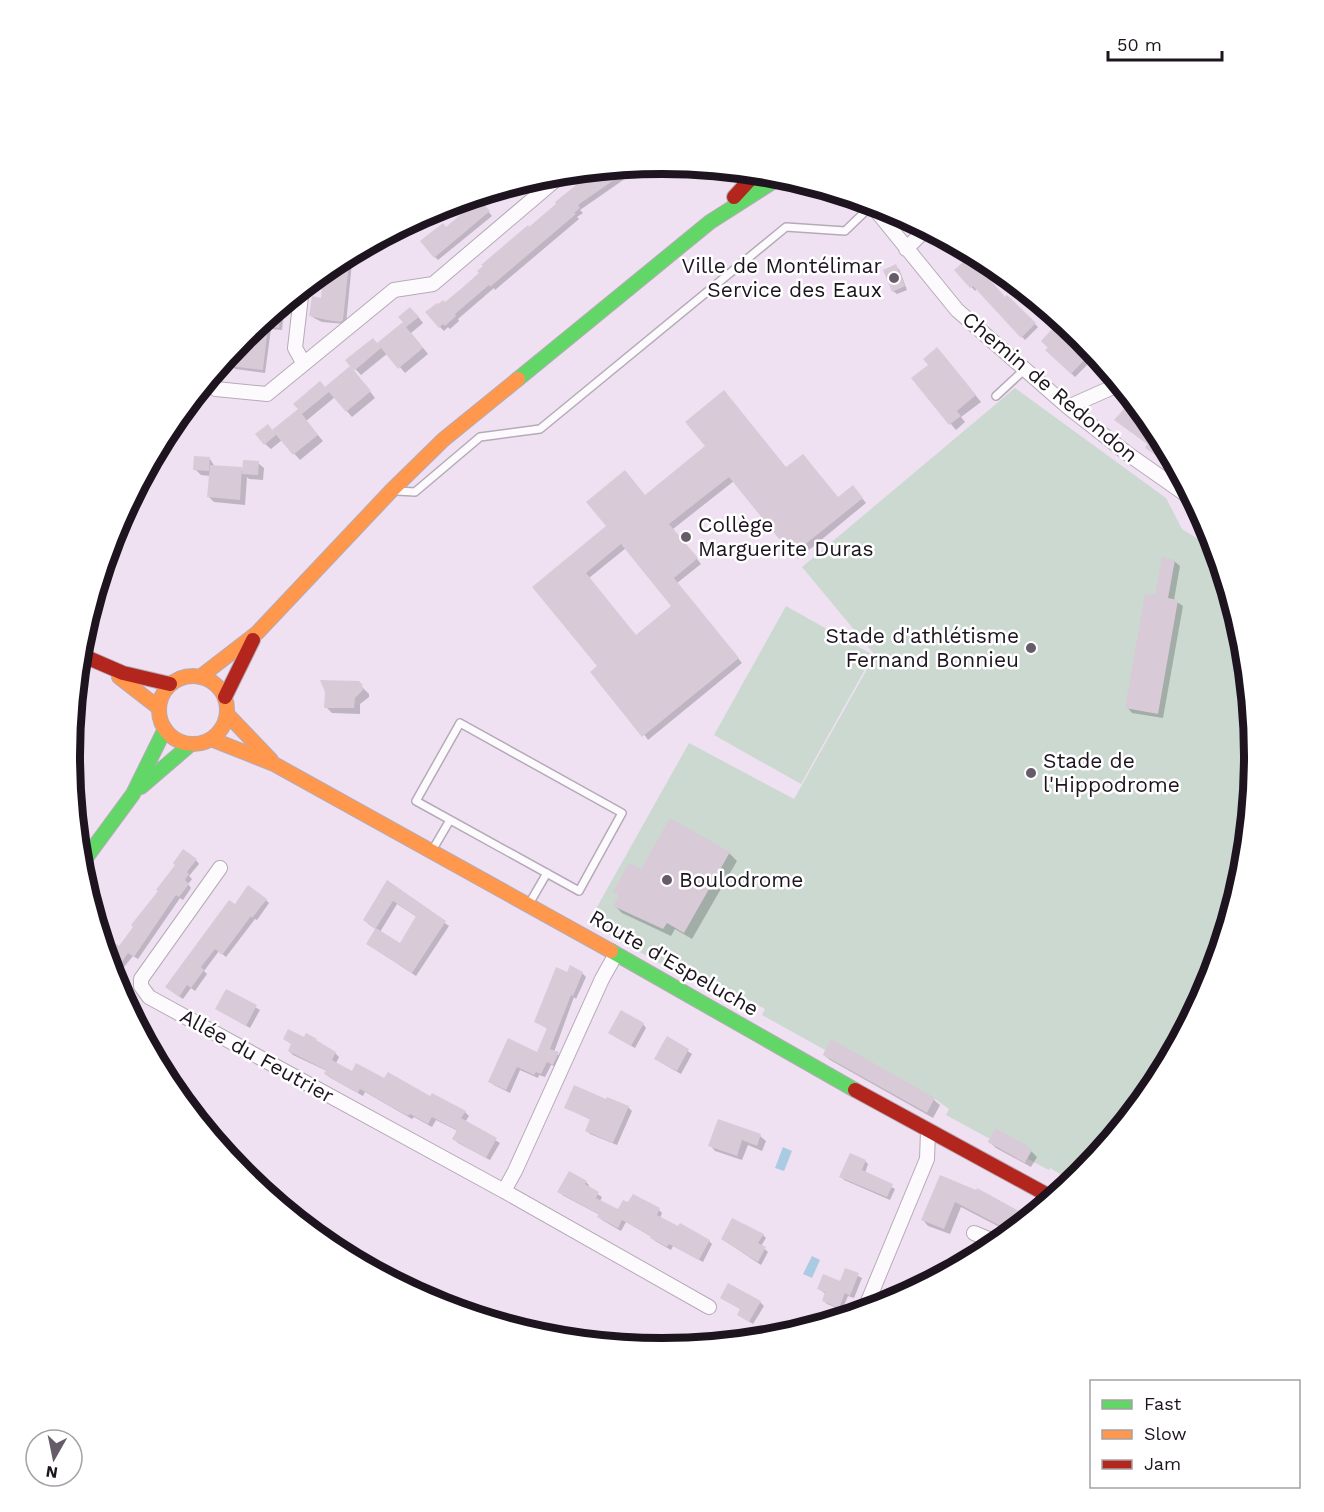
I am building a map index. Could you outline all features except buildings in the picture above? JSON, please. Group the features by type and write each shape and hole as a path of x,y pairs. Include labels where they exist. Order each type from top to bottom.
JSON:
{"main road":[{"path":"710,222 749,180"},
{"path":"200,677 256,633 391,491 443,440 710,222 767,183"},
{"path":"225,697 256,633"},
{"path":"88,659 108,669 139,680 170,684"},
{"path":"108,669 159,708"},
{"path":"189,676 200,677 219,688 225,697 227,714 224,724 211,739 191,744 181,742 165,729 160,719 160,699 170,684 179,679 189,676"},
{"name":"Route d'Espeluche","path":"227,714 274,764"},
{"path":"88,855 133,794 165,729"},
{"name":"Route d'Espeluche","path":"211,739 238,747 259,759 274,764 432,850 928,1131 1046,1194"},
{"path":"133,794 191,744"}],"street":[{"path":"214,384 216,389 267,394 394,291 433,284 550,185"},
{"name":"Chemin de Redondon","path":"882,217 957,310 1068,407 1128,454 1180,490"},
{"path":"906,249 920,234"},
{"path":"301,299 295,348 304,364"},
{"path":"1068,407 1113,387"},
{"name":"Allée du Feutrier","path":"220,868 141,979 141,986 149,997 504,1191 709,1307"},
{"path":"504,1191 602,979 616,954"},
{"path":"868,1300 927,1159 928,1131"},
{"path":"974,1233 987,1239"}],"lane":[{"path":"391,491 415,492 480,437 540,429 786,226 845,231 865,210"},
{"path":"996,396 1024,370"},
{"path":"460,723 622,813 579,891 547,873 416,801 460,723"},
{"path":"432,850 450,820"},
{"path":"529,904 547,873"}],"shaded area":[{"name":"Stade de l'Hippodrome","path":"1015,388 1166,498 1182,529 1204,543 1225,605 1240,680 1243,718 1243,794 1240,832 1225,907 1200,979 1166,1047 1124,1111 1065,1177 1028,1159 1025,1163 988,1142 990,1139 946,1115 949,1109 935,1099 927,1113 823,1055 825,1050 762,1015 765,1009 683,963 677,973 588,923 689,743 794,799 875,655 802,567"},
{"path":"786,606 873,655 801,784 714,735"}],"water":[{"path":"783,1147 792,1151 784,1171 775,1168"},
{"path":"812,1256 820,1260 812,1278 803,1274"}],"traffic: fast":[{"path":"518,379 710,222 770,184"},
{"path":"88,855 133,794 165,729"},
{"path":"141,787 191,744"},
{"path":"611,951 855,1090"}],"traffic: slow":[{"path":"200,677 257,633 391,491 443,440 518,379"},
{"path":"193,676 206,679 217,686 224,697 227,710 224,723 217,734 206,741 193,744 180,741 169,734 162,723 159,710 162,697 169,686 180,679 193,676"},
{"path":"119,677 159,708"},
{"path":"227,714 271,760"},
{"path":"211,739 274,764 611,951"}],"traffic: jam":[{"path":"734,197 750,180"},
{"path":"225,697 253,640"},
{"path":"88,658 123,673 170,684"},
{"path":"855,1090 1046,1194"}],"place":[{"name":"Ville de Montélimar Service des Eaux","path":"894,278"},
{"name":"Collège Marguerite Duras","path":"686,537"},
{"name":"Stade d'athlétisme Fernand Bonnieu","path":"1031,648"},
{"name":"Stade de l'Hippodrome","path":"1031,773"},
{"name":"Boulodrome","path":"667,880"}]}
